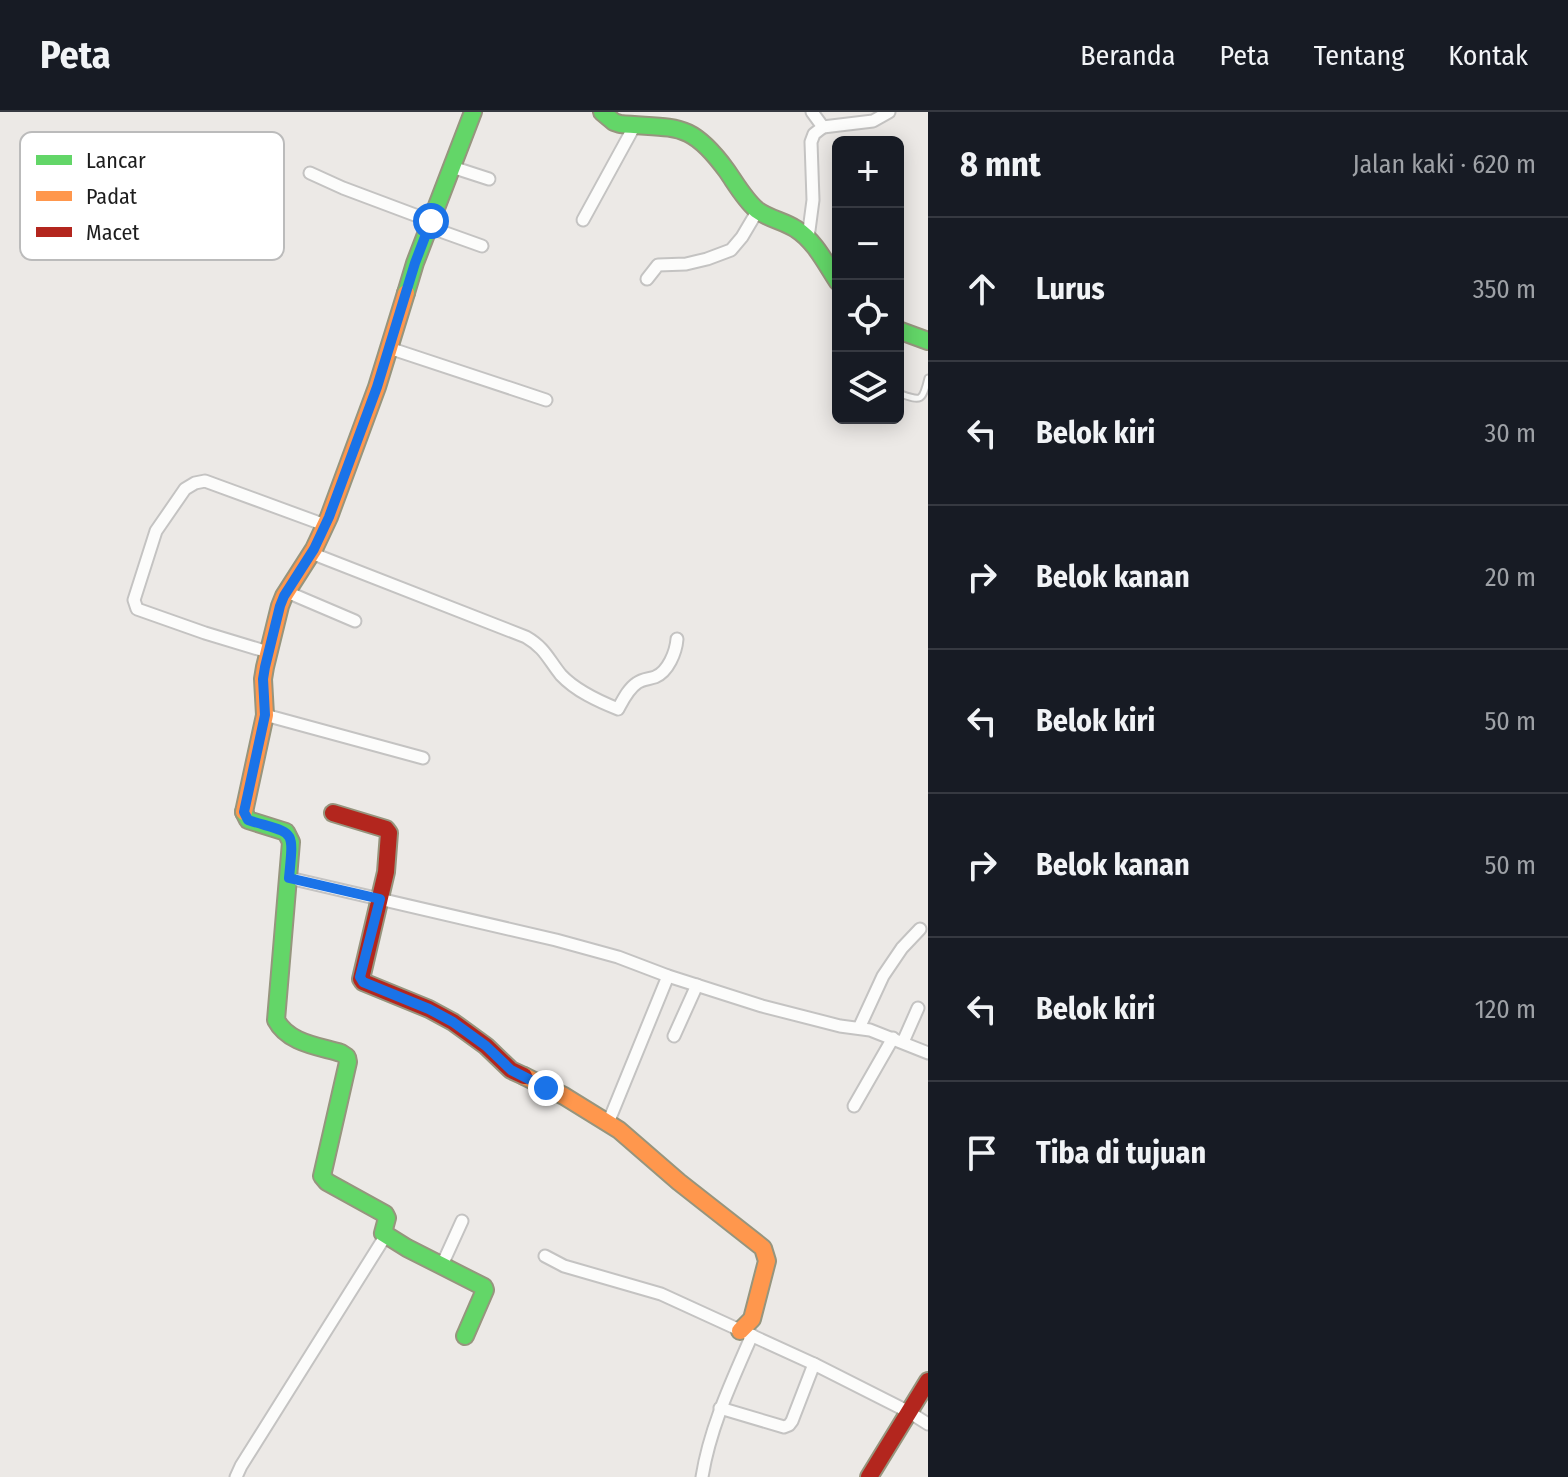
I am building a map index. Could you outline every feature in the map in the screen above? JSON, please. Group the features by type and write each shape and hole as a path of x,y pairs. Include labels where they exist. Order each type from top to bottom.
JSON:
{"street":[{"path":"465,1336 485,1287 386,1235 382,1231 387,1218 385,1214 327,1182 322,1176 348,1059 341,1053 288,1036 276,1023 292,848 289,834 248,820 244,814 265,715 263,679 280,606 325,525 377,387 415,263 473,112"},
{"path":"602,112 620,124 671,127 691,135 706,147 758,210 808,238 837,280"},
{"path":"812,112 823,127"},
{"path":"808,238 813,200 811,142 814,134 828,125 862,124 889,112"},
{"path":"583,220 635,125"},
{"path":"452,167 489,179"},
{"path":"310,173 482,246"},
{"path":"647,279 658,265 696,262 731,250 758,210"},
{"path":"904,332 928,341"},
{"path":"389,348 546,400"},
{"path":"268,652 137,609 134,600 156,531 185,489 205,481 325,525"},
{"path":"311,553 526,637 542,648 571,684 618,709 634,684 663,672 676,648 677,639"},
{"path":"287,592 355,621"},
{"path":"265,715 423,758"},
{"path":"333,813 388,831 386,872 360,977 363,982 453,1022 486,1046 511,1070 564,1096 619,1130 763,1248 767,1261 752,1319 720,1408 702,1477"},
{"path":"289,878 556,940 802,1016 859,1028 928,1053"},
{"path":"859,1028 883,976 920,929"},
{"path":"608,1123 668,976"},
{"path":"674,1036 697,985"},
{"path":"854,1106 918,1008"},
{"path":"442,1265 462,1221"},
{"path":"236,1477 386,1235"},
{"path":"545,1256 564,1266 661,1294 814,1364 928,1424"},
{"path":"720,1408 784,1427 789,1425 814,1364"},
{"path":"869,1477 928,1381"}],"lane":[{"path":"904,395 921,399 928,378"}],"traffic: fast":[{"path":"406,293 473,112"},
{"path":"602,112 620,124 669,128 692,135 714,155 757,210 791,226 809,240 837,280"},
{"path":"904,332 928,341"},
{"path":"244,812 248,820 286,832 291,842 276,1020 296,1039 347,1057 322,1176 327,1182 385,1214 387,1218 383,1233 484,1287 465,1336"}],"traffic: slow":[{"path":"244,812 265,715 265,667 280,606 329,517 377,387 406,293"},
{"path":"524,1076 619,1130 763,1248 767,1261 752,1319 740,1331"}],"traffic: jam":[{"path":"333,813 386,829 389,833 386,872 361,979 363,982 453,1022 486,1046 511,1070 524,1076"},
{"path":"869,1477 928,1381"}],"route":[{"path":"431,221 403,299 377,387 329,517 280,606 265,667 265,715 244,812 248,820 276,828 290,836 289,878 380,899 360,977 363,982 453,1022 486,1046 506,1067 546,1088"}]}
